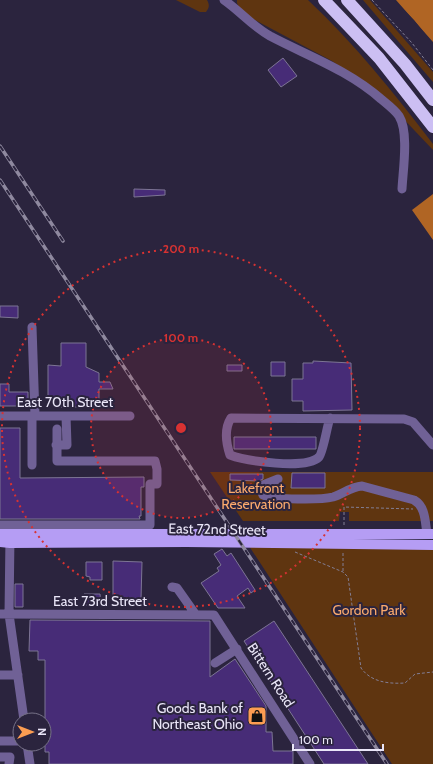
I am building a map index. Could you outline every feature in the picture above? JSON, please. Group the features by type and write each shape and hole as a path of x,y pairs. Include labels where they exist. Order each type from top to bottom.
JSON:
{"highway":[{"path":"324,0 379,58 433,127"},
{"path":"347,0 405,64 433,100"}],"main road":[{"name":"East 72nd Street","path":"5,538 430,539"}],"street":[{"path":"224,0 236,8 247,20 269,35 352,77 377,96 399,116 403,136 402,189"},
{"path":"32,326 32,465"},
{"name":"East 70th Street","path":"0,416 130,416"},
{"path":"56,445 67,445 66,416"},
{"path":"330,418 320,456 313,462 274,464 241,459 230,455 227,445 227,425 231,418 330,418 404,419 413,422 433,445"},
{"path":"0,526 150,525 150,484 157,484 157,469 155,461 57,462 56,429"},
{"path":"278,479 263,485 261,490 263,495 272,498 332,497 350,488 362,486 414,500 419,503 423,510 430,539"},
{"path":"5,538 5,614 18,675 23,712"},
{"path":"172,587 177,588 198,615"},
{"name":"East 73rd Street","path":"5,614 198,615"},
{"name":"Bittern Road","path":"198,615 214,615 310,764"},
{"path":"215,663 237,649"},
{"path":"0,675 18,675"},
{"path":"0,741 12,741"},
{"path":"28,752 30,764"},
{"path":"0,757 10,757 9,764"}],"path":[{"path":"372,0 433,70"},
{"path":"344,507 423,510"},
{"path":"294,552 343,572 348,577 361,668 367,676 392,684 402,684 415,674 433,672"}],"green space":[{"path":"176,0 207,0 209,6 206,12 200,12"},
{"path":"237,0 308,0 374,69 433,144 433,150 378,92 332,61 242,13"},
{"path":"363,0 370,0 433,72 433,82"},
{"name":"Lakefront Reservation","path":"210,472 433,472 433,521 349,521 349,512 340,512 339,521 243,521"},
{"name":"Gordon Park","path":"249,546 433,546 433,764 392,764"}],"shaded area":[{"path":"396,0 433,0 433,42"},
{"path":"433,194 433,240 412,210"}],"pier":[{"path":"394,0 414,20 433,44 431,44"}],"building":[{"path":"283,58 297,76 281,87 268,70"},
{"path":"134,189 165,190 165,195 134,197"},
{"path":"0,306 18,306 18,318 0,317"},
{"path":"61,343 86,343 86,367 99,373 99,382 110,382 113,389 99,389 99,407 61,407 60,399 48,399 48,365 61,366"},
{"path":"313,361 351,363 352,410 303,411 303,401 292,401 292,379 303,379 303,363 313,363"},
{"path":"271,362 285,362 285,376 271,376"},
{"path":"227,365 242,365 242,371 227,371"},
{"path":"0,384 9,384 9,392 28,392 28,406 0,406"},
{"path":"0,428 20,428 20,478 144,477 144,487 141,487 140,519 0,519"},
{"path":"234,437 316,437 316,449 234,449"},
{"path":"292,473 325,473 325,488 291,488"},
{"path":"230,474 263,474 263,479 259,481 230,480"},
{"path":"222,549 227,556 231,553 255,590 251,593 248,588 237,596 245,608 218,608 201,583 219,571 217,568 221,565 214,554"},
{"path":"113,561 142,562 141,599 113,599"},
{"path":"86,562 102,562 102,580 90,580 90,577 86,576"},
{"path":"15,584 23,584 23,607 15,607"},
{"path":"84,594 100,594 101,605 84,605"},
{"path":"30,620 210,621 210,677 235,659 266,706 266,732 272,732 273,751 293,751 293,764 49,764 49,752 52,752 52,712 45,712 45,660 38,660 38,651 29,651"},
{"path":"274,621 368,764 324,764 244,641"}],"railway":[{"path":"0,146 63,241"},
{"path":"0,180 387,764"}],"place":[{"name":"Goods Bank of Northeast Ohio","path":"257,716"}]}
